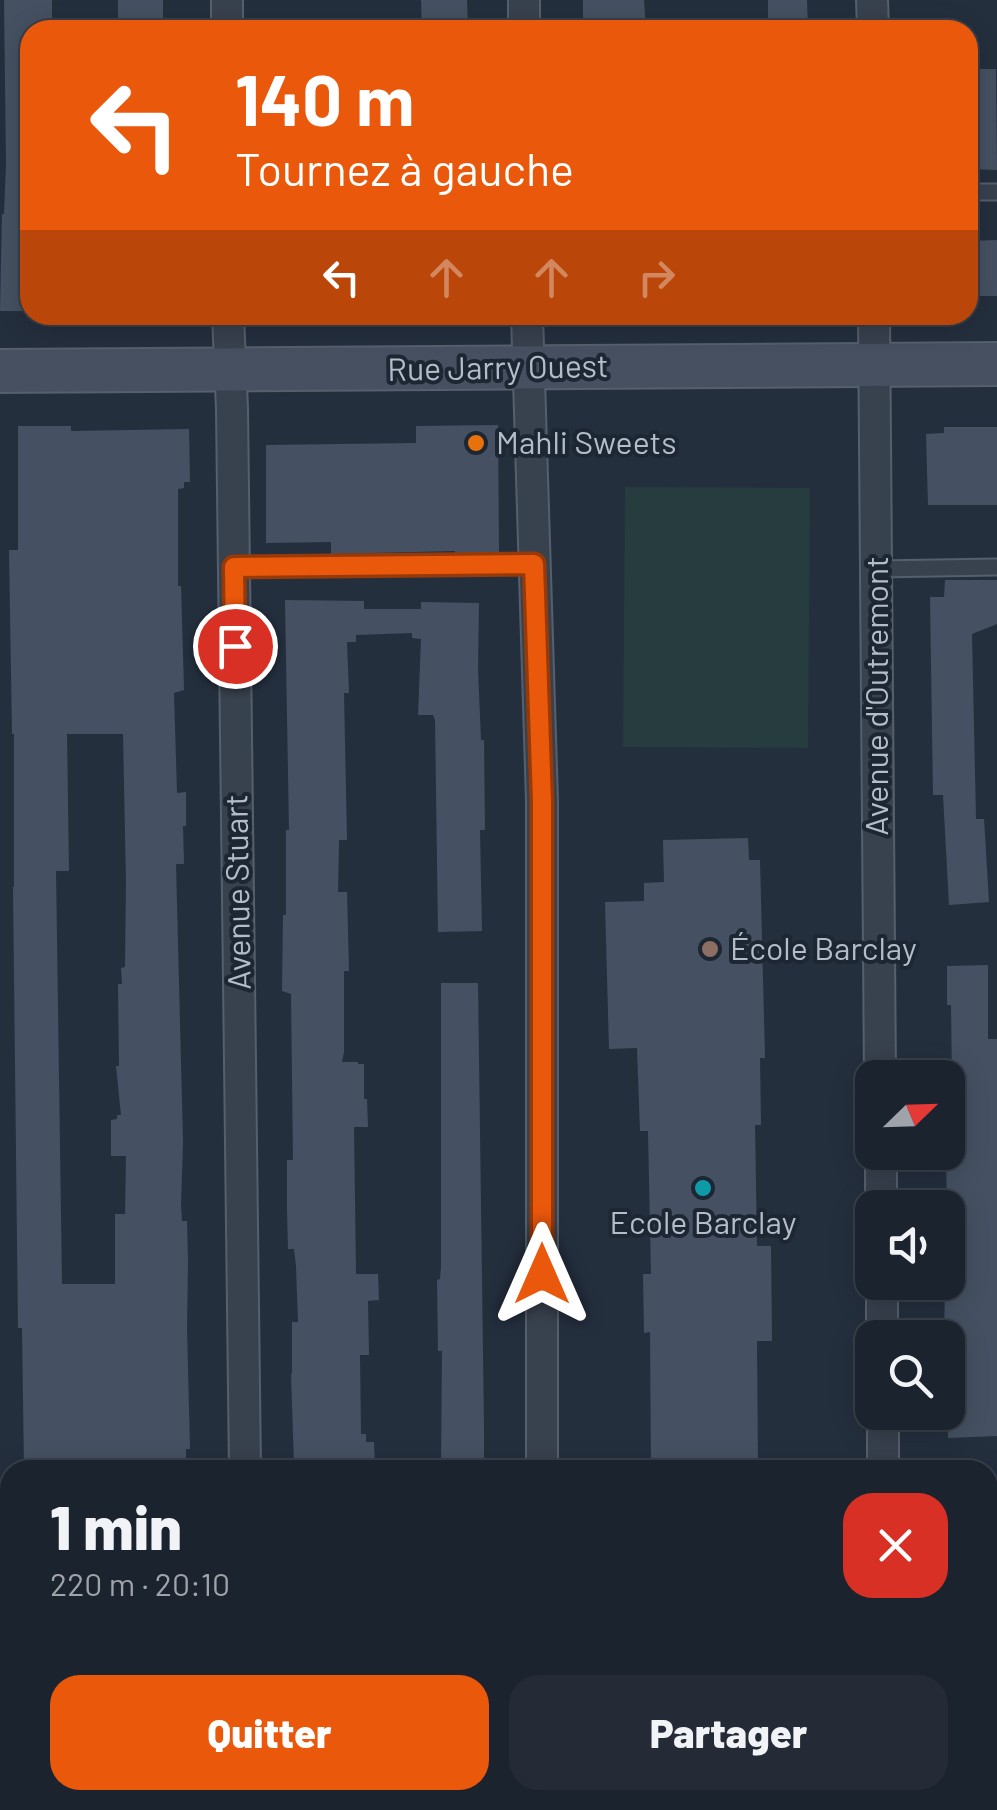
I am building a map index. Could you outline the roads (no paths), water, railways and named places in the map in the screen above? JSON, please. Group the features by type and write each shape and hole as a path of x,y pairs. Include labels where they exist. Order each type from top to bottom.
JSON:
{"main road":[{"name":"Rue Jarry Ouest","path":"0,371 997,364"}],"street":[{"name":"Avenue Stuart","path":"228,325 245,1460"},
{"path":"527,325 542,802 542,1460"},
{"name":"Avenue d'Outremont","path":"874,325 880,1060"},
{"path":"883,1430 883,1460"}],"lane":[{"path":"234,567 534,564"},
{"path":"876,569 997,568"}],"place":[{"name":"Mahli Sweets","path":"476,443"},
{"name":"École Barclay","path":"710,949"},
{"name":"Ecole Barclay","path":"703,1188"}]}
